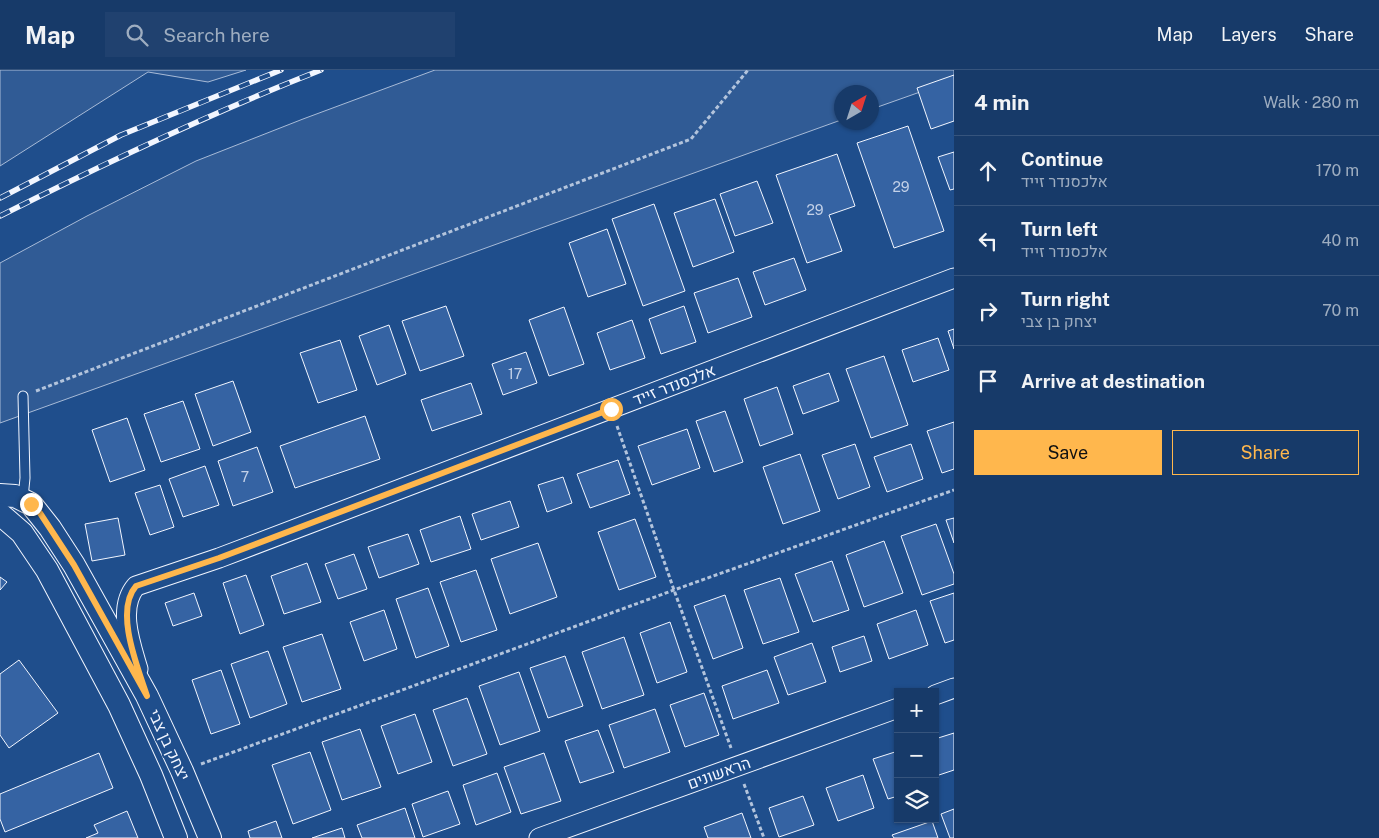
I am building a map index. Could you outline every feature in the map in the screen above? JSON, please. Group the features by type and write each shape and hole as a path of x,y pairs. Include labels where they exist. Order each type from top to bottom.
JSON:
{"street":[{"name":"אלכסנדר זייד","path":"147,696 129,636 126,605 131,592 136,586 219,558 954,278"},
{"path":"0,495 15,496 23,499"},
{"name":"יצחק בן צבי","path":"23,499 40,513 74,565 147,696 182,771 210,838"},
{"name":"יצחק בן צבי","path":"0,514 22,533 47,570 119,705 151,775 176,838"},
{"path":"939,694 954,688"},
{"name":"הראשונים","path":"540,838 894,709"}],"lane":[{"path":"23,396 25,478 23,499"}],"path":[{"path":"23,396 691,139 748,70"},
{"path":"611,409 764,838"},
{"path":"182,771 674,590 954,490"}],"shaded area":[{"path":"0,70 246,70 208,82 148,72 0,166"},
{"path":"435,70 954,70 954,80 879,107 879,85 834,85 834,123 0,423 0,263 87,216 196,161"}],"building":[{"path":"954,75 954,121 931,129 917,88"},
{"path":"908,126 944,231 894,248 857,143"},
{"path":"954,152 954,189 950,190 938,157"},
{"path":"837,154 855,206 829,215 842,251 807,263 776,175"},
{"path":"757,181 773,223 735,236 720,194"},
{"path":"715,199 734,252 693,267 674,213"},
{"path":"654,204 685,291 643,306 612,219"},
{"path":"607,229 626,284 588,297 569,243"},
{"path":"794,258 806,290 765,305 753,272"},
{"path":"738,278 752,317 708,333 694,293"},
{"path":"446,306 464,356 420,371 402,321"},
{"path":"684,306 696,342 661,354 649,319"},
{"path":"564,307 584,364 549,376 529,320"},
{"path":"632,320 645,358 610,370 597,333"},
{"path":"389,325 406,374 377,385 359,336"},
{"path":"954,329 954,349 948,331"},
{"path":"938,338 949,370 913,382 902,350"},
{"path":"340,340 357,390 318,403 300,353"},
{"path":"526,352 537,383 503,395 492,364"},
{"path":"884,356 908,425 871,438 846,369"},
{"path":"829,373 839,401 803,414 793,386"},
{"path":"233,381 251,432 213,446 195,394"},
{"path":"471,383 482,414 432,431 421,400"},
{"path":"777,387 793,434 760,446 744,399"},
{"path":"183,401 200,449 161,462 144,414"},
{"path":"725,411 743,462 714,472 696,421"},
{"path":"365,416 380,459 295,488 280,446"},
{"path":"127,418 145,470 110,482 92,430"},
{"path":"954,422 954,469 942,473 927,431"},
{"path":"687,429 700,468 652,485 638,446"},
{"path":"855,444 870,487 838,499 822,455"},
{"path":"911,444 923,479 887,492 874,457"},
{"path":"257,447 273,492 233,506 218,461"},
{"path":"800,454 820,511 783,524 763,467"},
{"path":"618,460 630,494 590,508 577,474"},
{"path":"205,466 219,505 183,517 169,479"},
{"path":"563,477 572,503 547,512 538,485"},
{"path":"160,485 174,527 150,535 135,493"},
{"path":"510,501 519,527 481,540 472,514"},
{"path":"460,516 471,549 431,562 420,530"},
{"path":"118,518 125,555 92,561 85,524"},
{"path":"954,518 954,543 946,520"},
{"path":"635,519 656,577 619,590 598,532"},
{"path":"936,524 954,574 954,584 922,595 901,536"},
{"path":"408,534 419,564 379,578 368,547"},
{"path":"884,541 903,593 864,607 846,555"},
{"path":"538,543 557,597 510,614 491,559"},
{"path":"354,554 367,589 338,599 325,564"},
{"path":"832,561 849,610 813,622 795,574"},
{"path":"307,563 321,602 284,614 271,576"},
{"path":"476,570 497,630 461,642 440,582"},
{"path":"246,575 264,625 240,634 223,583"},
{"path":"0,577 7,582 0,590"},
{"path":"780,578 799,632 763,644 744,590"},
{"path":"428,588 449,646 416,658 396,599"},
{"path":"194,593 202,616 173,626 165,603"},
{"path":"954,593 954,640 945,643 930,601"},
{"path":"725,595 743,648 713,659 694,606"},
{"path":"384,610 397,649 364,661 350,622"},
{"path":"916,610 928,645 889,659 877,624"},
{"path":"670,622 687,672 657,683 640,633"},
{"path":"322,634 341,689 302,702 283,647"},
{"path":"864,636 872,661 840,672 832,647"},
{"path":"624,637 644,695 602,709 582,652"},
{"path":"812,643 826,682 788,695 774,657"},
{"path":"268,651 287,704 250,718 231,664"},
{"path":"565,656 583,706 548,718 530,668"},
{"path":"19,660 58,713 9,748 0,735 0,674"},
{"path":"221,670 240,724 211,734 192,680"},
{"path":"767,670 779,703 733,719 722,686"},
{"path":"519,672 540,731 500,745 479,686"},
{"path":"704,693 719,735 685,747 670,705"},
{"path":"467,698 487,754 453,766 433,710"},
{"path":"655,709 670,752 624,768 609,725"},
{"path":"415,714 432,762 398,774 381,726"},
{"path":"360,729 381,787 342,800 322,742"},
{"path":"598,730 614,772 580,783 565,741"},
{"path":"954,733 954,770 939,775 939,738"},
{"path":"310,752 331,810 293,824 272,765"},
{"path":"894,752 894,797 888,799 873,759"},
{"path":"99,753 113,788 5,832 0,819 0,794"},
{"path":"544,753 561,801 521,814 504,767"},
{"path":"497,773 511,812 476,825 463,785"},
{"path":"863,775 874,808 838,821 826,788"},
{"path":"448,791 460,824 423,837 412,804"},
{"path":"803,796 814,825 779,837 769,808"},
{"path":"405,808 415,838 362,838 357,825"},
{"path":"954,809 954,838 950,838 941,814"},
{"path":"127,811 138,838 86,838 98,833 94,825"},
{"path":"742,813 751,838 708,838 704,827"},
{"path":"276,821 282,838 250,838 248,831"},
{"path":"926,823 933,823 938,838 894,838 892,835"},
{"path":"342,828 345,838 312,838"}],"railway":[{"path":"0,198 121,135 281,70"},
{"path":"0,216 159,139 321,70"}],"route":[{"path":"31,504 40,513 74,565 147,696 129,636 126,605 131,592 136,586 219,558 611,409"}]}
